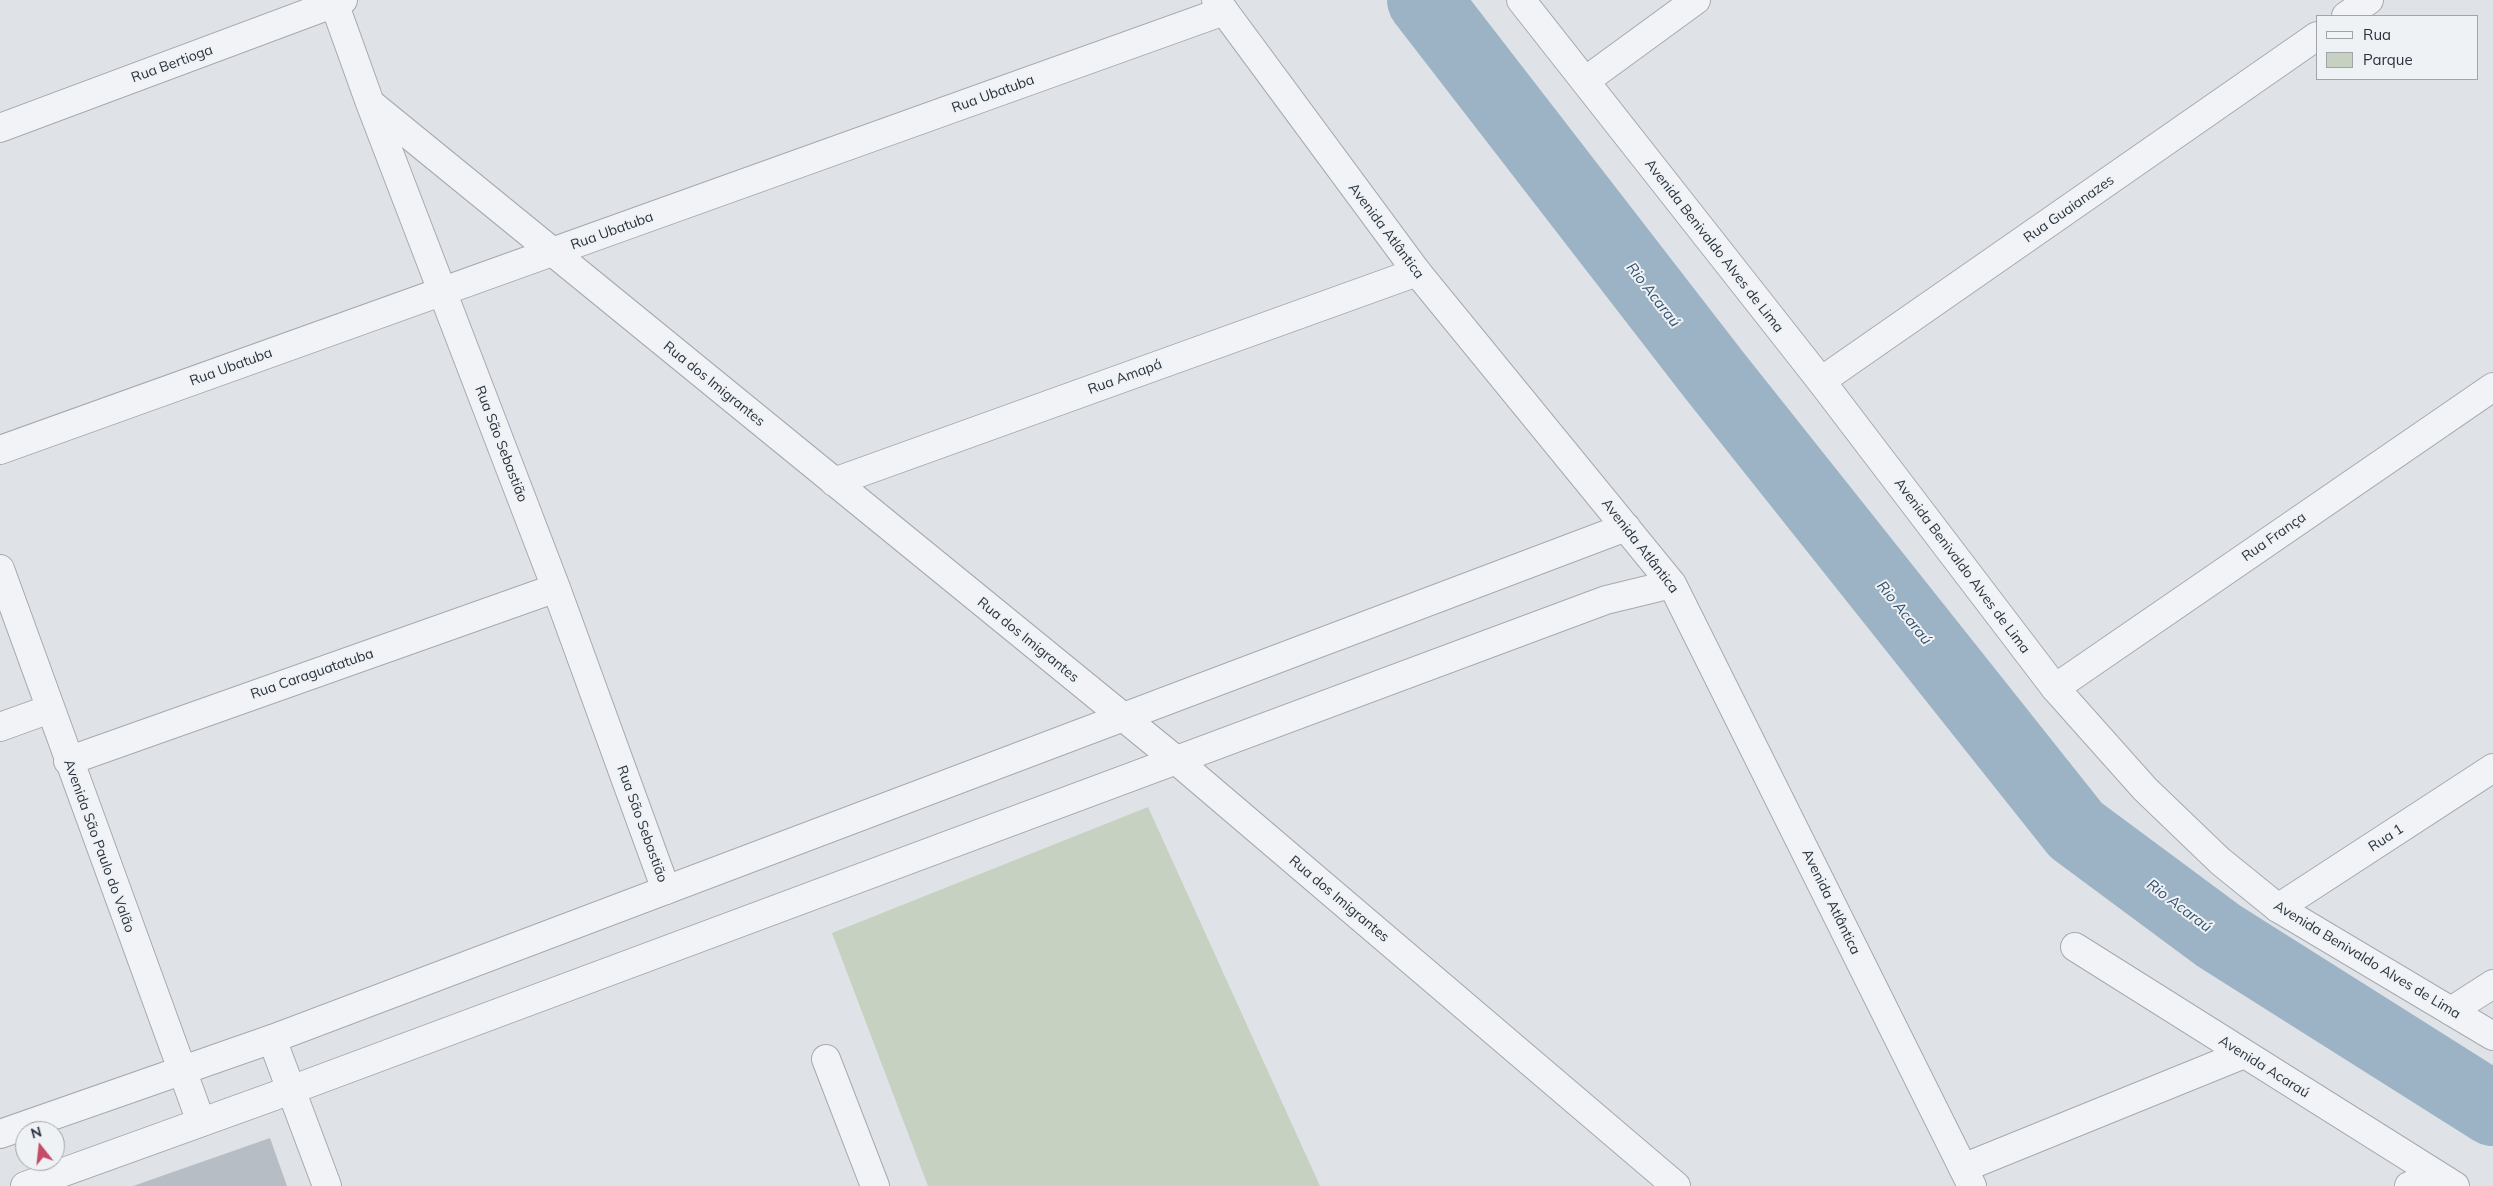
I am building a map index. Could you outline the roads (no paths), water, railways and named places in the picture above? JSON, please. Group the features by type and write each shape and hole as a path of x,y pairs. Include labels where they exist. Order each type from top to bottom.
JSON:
{"street":[{"name":"Avenida Benivaldo Alves de Lima","path":"1521,0 1821,381 2055,688 2144,789 2220,861 2278,908 2493,1036"},
{"path":"1585,81 1696,0"},
{"path":"2347,15 2369,0"},
{"name":"Rua São Sebastião","path":"337,1 370,104 556,588 666,890"},
{"name":"Rua Bertioga","path":"0,128 337,1"},
{"name":"Rua Ubatuba","path":"0,450 552,252 1220,6"},
{"name":"Avenida Atlântica","path":"1220,6 1416,272 1672,584 1967,1177"},
{"name":"Rua Guaianazes","path":"1821,381 2316,37"},
{"name":"Rua dos Imigrantes","path":"370,104 1176,760 1676,1186"},
{"name":"Rua Amapá","path":"834,482 1416,272"},
{"name":"Rua França","path":"2055,688 2493,386"},
{"path":"0,1134 272,1040 1626,527"},
{"name":"Avenida São Paulo do Valão","path":"0,569 201,1122"},
{"path":"25,1186 291,1090 1606,600 1672,584"},
{"name":"Rua Caraguatatuba","path":"68,760 556,588"},
{"path":"0,727 50,709"},
{"name":"Rua 1","path":"2278,908 2493,768"},
{"name":"Avenida Acaraú","path":"2075,947 2446,1180"},
{"path":"2451,1011 2493,984"},
{"path":"272,1040 327,1186"},
{"path":"1967,1177 2244,1054"},
{"path":"826,1059 875,1186"},
{"path":"2409,1186 2446,1180"}],"waterway":[{"name":"Rio Acaraú","path":"1424,0 1714,375 2076,830 2219,936 2493,1109"}]}
